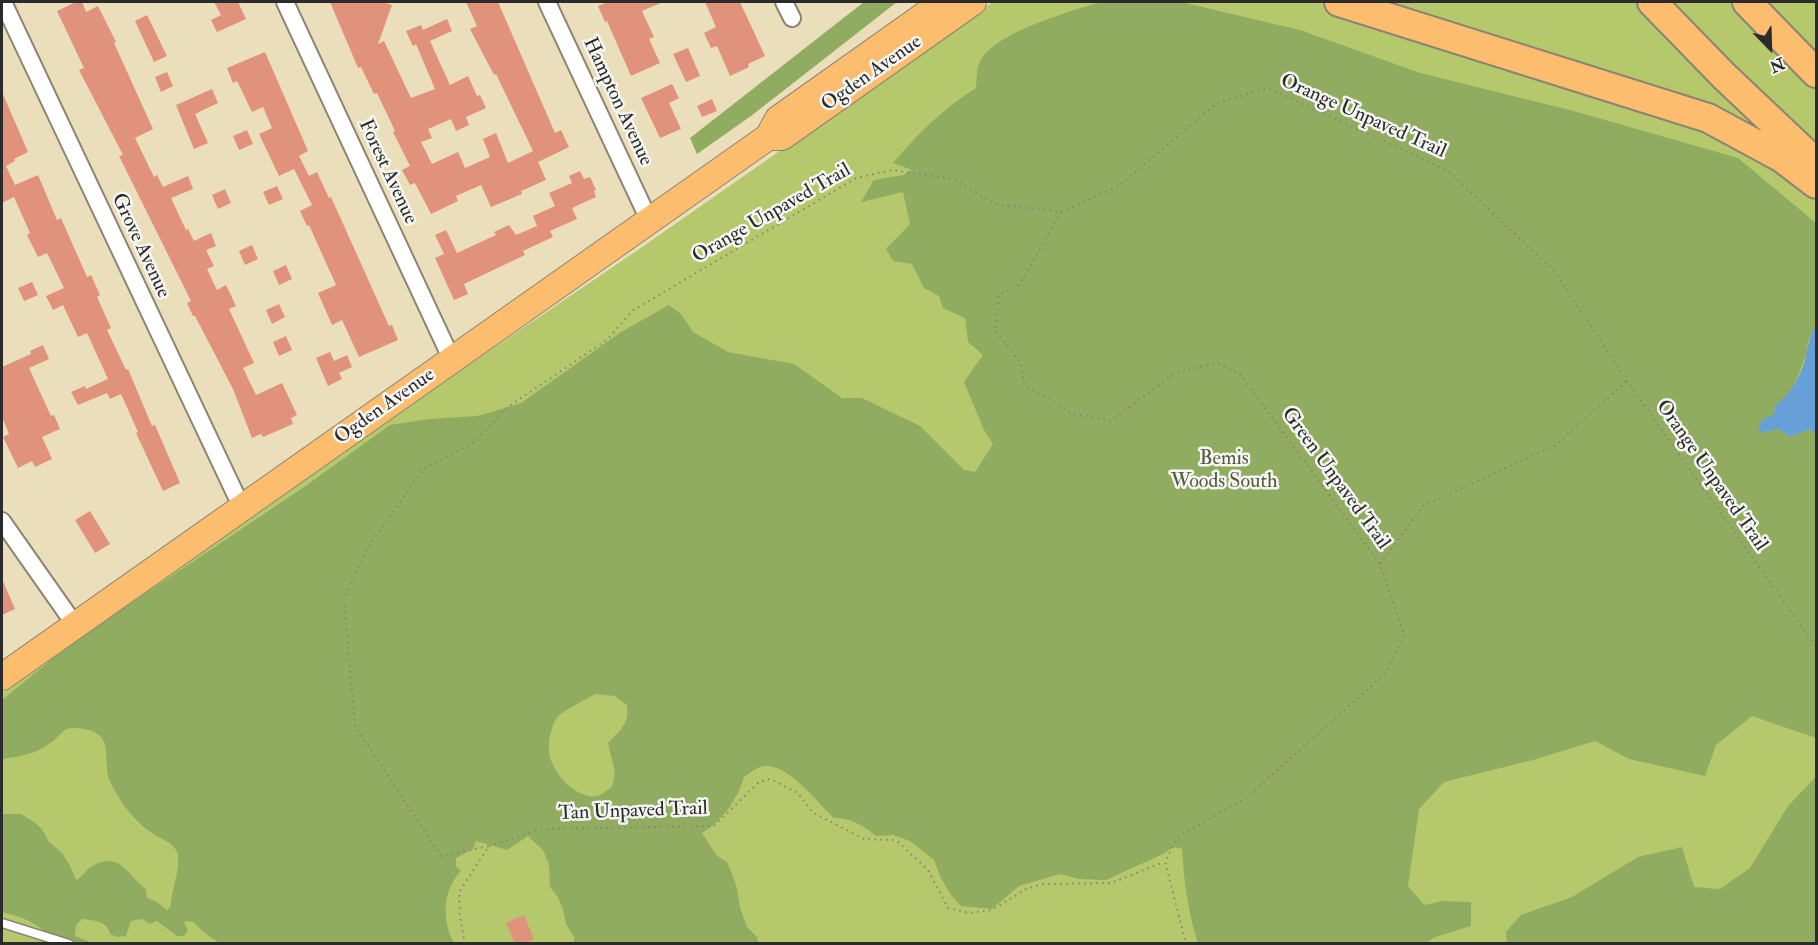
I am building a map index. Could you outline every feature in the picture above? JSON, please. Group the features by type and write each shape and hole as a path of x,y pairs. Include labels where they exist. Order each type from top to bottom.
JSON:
{"highway":[{"path":"1339,2 1708,118 1782,158 1816,184"},
{"path":"1653,2 1724,76 1816,163"},
{"path":"1747,2 1816,73"}],"main road":[{"name":"Ogden Avenue","path":"2,677 768,137 778,119 943,2"},
{"name":"Ogden Avenue","path":"768,137 782,137 973,2"}],"street":[{"name":"Grove Avenue","path":"3,2 242,507"},
{"name":"Forest Avenue","path":"285,2 452,360"},
{"name":"Hampton Avenue","path":"547,2 649,220"},
{"path":"784,2 792,18"},
{"path":"2,521 75,625"}],"lane":[{"path":"2,923 69,944"}],"path":[{"name":"Orange Unpaved Trail","path":"489,846 441,856 355,726 344,600 365,552 423,469 475,442 505,409 608,339 632,311 856,178 892,170 953,179 995,204 1061,212 1119,186 1216,103 1268,88 1447,170 1555,272 1627,381 1816,647"},
{"name":"Green Unpaved Trail","path":"1061,212 1019,285 999,295 995,331 1021,363 1024,385 1072,413 1110,421 1178,372 1217,363 1240,374 1380,564 1404,634 1386,673 1247,797 1178,837 1165,862"},
{"path":"1380,564 1423,506 1556,445 1627,381"},
{"name":"Tan Unpaved Trail","path":"489,846 542,828 714,826 759,782 770,779 798,793 812,812 864,839 896,840 928,870 948,908 969,913 992,910 1026,890 1042,884 1112,883 1165,862"},
{"path":"465,944 459,892 489,846"},
{"path":"1165,862 1186,944"}],"green space":[{"path":"864,2 897,2 751,116 697,154 690,138"},
{"name":"Bemis Woods South","path":"993,2 1816,2 1816,943 2,943 2,693 424,395 635,252"},
{"name":"Bemis Woods South","path":"1101,2 1181,2 1300,30 1420,73 1570,110 1738,158 1816,223 1816,326 1808,341 1807,353 1795,383 1787,397 1774,407 1775,413 1761,433 1778,429 1791,437 1809,429 1816,434 1816,738 1752,716 1716,745 1705,776 1629,759 1595,741 1533,760 1444,782 1419,809 1408,886 1424,905 1442,901 1471,902 1471,926 1435,937 1426,943 1198,943 1187,897 1182,849 1174,847 1106,880 1079,879 1060,874 1019,886 992,909 961,906 941,878 934,860 910,841 893,835 876,836 856,823 834,818 800,784 780,769 770,766 760,767 744,777 728,809 716,823 702,833 717,856 727,862 736,884 740,907 747,927 757,937 758,943 573,943 575,938 566,924 558,897 550,887 549,864 543,850 528,836 507,850 476,841 473,849 456,858 456,866 461,871 450,887 446,906 447,925 454,943 219,943 194,922 186,921 184,923 188,930 184,936 177,936 157,921 150,924 142,919 131,921 126,936 117,937 110,934 103,924 82,919 76,925 75,936 92,943 56,943 32,923 2,912 2,814 21,814 42,829 49,842 62,853 76,880 94,865 112,861 124,868 146,889 147,898 167,910 171,906 178,857 173,846 142,825 121,801 108,776 103,741 93,732 77,728 67,729 49,744 32,753 2,759 2,700 73,642 304,487 390,425 429,419 478,416 521,403 621,332 669,305 681,314 693,332 728,352 794,364 842,398 862,398 920,426 964,470 975,472 993,444 984,430 964,382 983,355 968,342 965,318 943,308 939,296 924,288 912,264 893,261 886,249 910,224 903,192 861,202 874,180 903,175 912,170 893,163 932,122 976,88 979,64 986,53 998,43 1032,25","holes":["595,694 615,696 627,705 628,711 623,726 608,743 615,772 612,787 600,795 583,794 567,784 554,768 549,739 556,719 563,713"]},
{"path":"1816,777 1816,943 1507,943 1506,932 1521,915 1572,897 1638,857 1682,847 1694,887 1720,889 1750,868 1788,806"}],"water":[{"path":"1816,326 1816,434 1809,429 1791,437 1778,429 1761,433 1759,428 1762,420 1775,413 1774,407 1786,396 1799,375"}],"building":[{"path":"76,2 82,2 86,12 98,6 116,42 114,43 153,129 135,138 154,177 157,175 163,187 188,176 193,189 171,198 186,230 188,229 194,241 211,233 216,246 206,250 214,266 207,269 217,290 226,285 236,306 229,309 254,363 243,368 256,395 282,383 297,415 291,418 293,424 263,437 261,434 252,438 233,389 193,316 187,303 191,301 119,156 123,155 79,70 84,68 57,11"},
{"path":"214,2 238,2 246,19 217,32 211,20 221,15"},
{"path":"330,2 382,2 392,5 378,44 384,41 411,98 435,89 416,44 413,46 406,31 421,25 423,30 447,19 452,31 430,41 450,85 468,76 477,96 480,95 486,108 466,117 469,125 456,131 451,119 428,129 432,138 421,142 432,164 458,152 465,168 490,157 483,139 496,133 508,163 533,151 496,74 494,75 470,29 477,26 466,2 498,2 555,133 561,130 569,147 538,162 546,180 521,191 522,194 491,207 481,185 456,196 458,201 431,214 415,183 410,185 402,170 410,166 393,132 395,131 377,93 374,94 361,67 358,68"},
{"path":"608,2 663,2 642,11 654,37 649,39 660,63 631,76 598,6"},
{"path":"705,2 740,2 765,56 730,76 717,46 711,48 704,33 716,27"},
{"path":"147,15 167,56 154,62 135,21"},
{"path":"688,48 700,76 686,82 673,54"},
{"path":"265,52 308,151 299,156 309,176 317,172 329,198 331,197 389,326 392,325 398,340 359,357 342,320 332,325 318,293 336,285 309,225 307,226 300,211 312,205 294,169 279,176 259,134 272,128 263,107 252,112 237,81 233,83 227,68"},
{"path":"167,72 173,86 161,92 155,77"},
{"path":"672,84 679,98 669,103 681,129 660,138 641,98"},
{"path":"212,89 218,103 195,114 208,143 194,149 176,105"},
{"path":"2,92 28,152 6,166 15,185 38,175 57,220 61,218 87,277 91,275 100,295 97,297 111,328 107,330 126,370 128,369 152,426 155,425 180,483 163,491 121,394 110,399 107,393 78,405 71,392 85,386 86,389 108,379 87,333 78,337 63,305 53,310 46,296 64,288 47,253 38,257 27,235 30,233 14,197 2,203"},
{"path":"712,99 717,111 702,117 697,106"},
{"path":"247,130 253,144 239,150 233,136"},
{"path":"580,171 584,179 590,177 596,190 594,191 596,197 572,208 577,219 550,231 553,237 523,251 525,255 464,284 468,294 454,300 435,258 444,254 435,235 446,230 457,253 496,235 494,232 509,225 516,235 537,226 533,216 555,206 549,193 572,183 569,176"},
{"path":"277,186 283,199 269,205 263,192"},
{"path":"225,189 231,203 218,209 212,195"},
{"path":"252,245 258,259 245,265 239,251"},
{"path":"286,265 292,279 279,285 273,271"},
{"path":"32,282 38,295 24,301 18,288"},
{"path":"279,304 285,317 272,324 266,310"},
{"path":"286,336 292,350 279,356 273,342"},
{"path":"43,345 49,359 29,368 51,416 54,415 60,429 42,437 52,459 35,467 32,461 18,468 3,437 9,434 2,417 2,367 31,354 30,351"},
{"path":"330,352 334,361 347,355 352,367 339,373 342,379 328,386 316,358"},
{"path":"90,511 110,544 95,553 75,520"},
{"path":"2,579 15,609 2,615"},
{"path":"524,915 534,939 524,944 515,944 506,923"}]}
